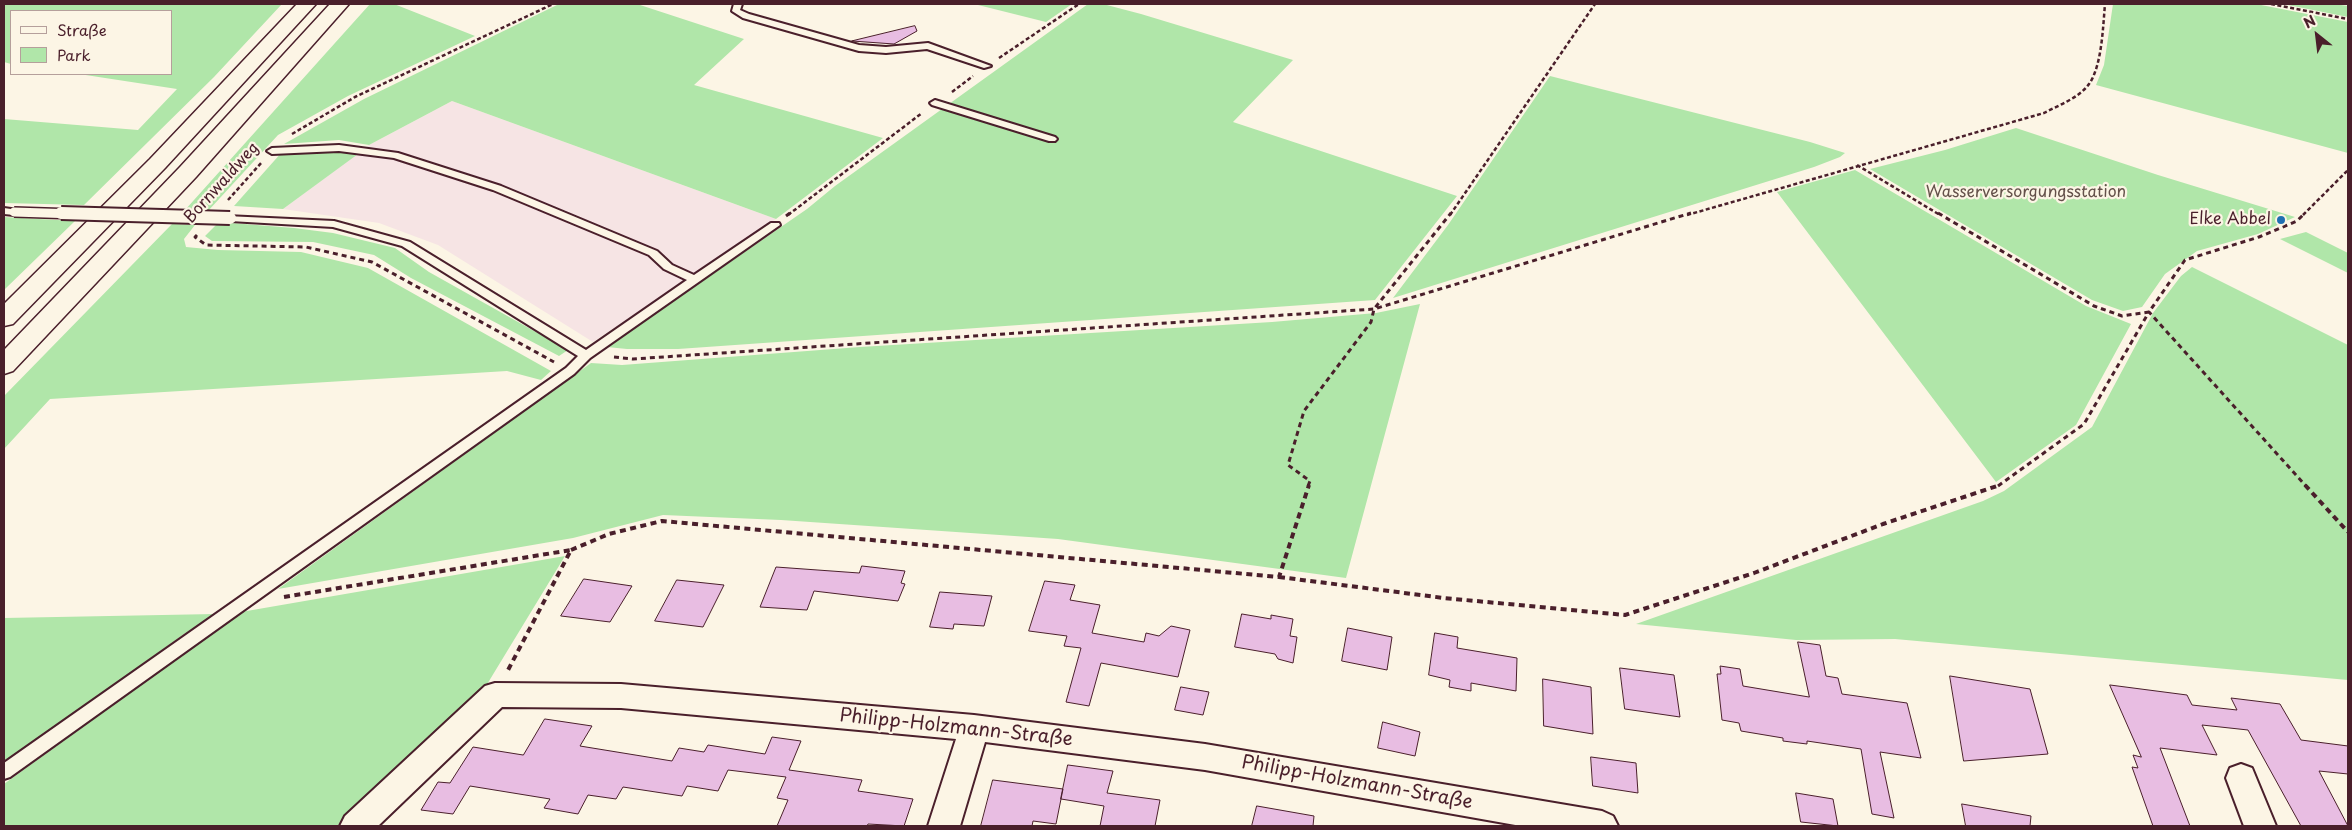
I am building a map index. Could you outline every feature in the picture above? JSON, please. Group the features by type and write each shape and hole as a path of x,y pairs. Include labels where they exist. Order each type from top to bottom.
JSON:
{"highway":[{"path":"4,318 148,174 237,81 306,4"},
{"path":"4,365 182,179 340,4"}],"street":[{"name":"Philipp-Holzmann-Straße","path":"495,695 621,696 974,728 1205,757 1602,826"},
{"path":"356,826 495,695"},
{"path":"944,826 974,728"},
{"path":"2241,778 2260,826"}],"lane":[{"path":"738,4 736,12 746,16 858,48 886,50 928,46 987,66"},
{"path":"935,104 1052,139"},
{"path":"272,151 340,148 396,155 497,188 653,253 668,268 695,280"},
{"name":"Bornwaldweg","path":"9,212 230,218 334,224 406,244 586,355"},
{"path":"4,772 570,371 586,355 775,225"}],"path":[{"name":"Bornwaldweg","path":"227,201 281,140 355,97 553,4"},
{"path":"1280,577 1310,481 1288,465 1304,412 1371,322 1374,308 1463,198 1595,4"},
{"path":"586,355 633,359 1374,308 1775,188 2044,113 2070,100 2090,82 2100,45 2105,4"},
{"path":"2271,4 2348,19"},
{"path":"1857,165 2094,306 2122,316 2149,312"},
{"path":"240,604 571,550 609,534 662,521 1280,577 1444,598 1625,615 1754,573 1883,524 1997,487 2084,424 2149,312 2186,260 2259,237 2297,221 2348,170"},
{"name":"Bornwaldweg","path":"202,230 195,237 206,245 306,247 372,262 570,371"},
{"path":"2149,312 2348,532"},
{"path":"495,695 571,550"}],"shaded area":[{"path":"452,101 776,219 593,342 438,245 379,223 283,209 369,145"}],"green space":[{"path":"4,4 282,4 214,77 84,205 4,203 4,119 138,130 177,89 86,75 172,75 172,10 10,10 10,64 4,62"},
{"path":"370,4 394,4 475,36 348,96 278,135 208,211 185,210"},
{"path":"559,4 637,4 744,39 694,85 883,138 776,219 452,101 369,145 339,140 284,144 364,99"},
{"path":"974,4 1072,4 1046,22"},
{"path":"1088,4 1103,4 1141,14 1293,60 1233,122 1457,196 1375,300 678,349 607,347 807,209 835,186"},
{"path":"2113,4 2256,4 2348,22 2348,153 2096,85 2104,65"},
{"path":"2283,4 2334,4 2348,6 2348,17"},
{"path":"1550,76 1810,142 1845,153 1840,157 1814,167 1393,298 1448,225"},
{"name":"Wasserversorgungsstation","path":"2016,128 2158,175 2295,217 2258,234 2197,251 2165,274 2142,307 2123,311 2092,300 1870,169 1945,150"},
{"path":"343,150 358,154 283,209 234,206 282,152"},
{"path":"1855,170 2086,306 2131,324 2076,425 1996,482 1777,192"},
{"path":"4,217 75,221 4,290"},
{"path":"219,222 333,233 395,248 429,272 568,350 559,356 411,278 374,255 313,242 212,241 205,236"},
{"path":"172,224 195,225 184,239 186,247 218,250 301,252 368,268 551,371 541,380 507,371 50,399 4,449 4,396"},
{"path":"2306,232 2348,253 2348,273 2280,239"},
{"path":"2192,267 2348,345 2348,680 1895,639 1796,640 1636,624 1983,501 2004,491 2092,427 2153,313 2181,276"},
{"path":"1420,304 1346,578 1058,539 781,520 663,515 573,538 278,589 591,363 622,365 860,347 1272,322 1376,313"},
{"path":"565,556 486,686 337,826 4,826 4,784 241,612"},
{"path":"215,614 184,634 4,763 4,618"}],"building":[{"path":"915,26 917,31 894,44 852,41"},
{"path":"862,566 905,571 901,583 905,584 898,601 814,591 807,610 760,607 776,567 859,573"},
{"path":"584,579 632,586 610,622 561,616"},
{"path":"677,580 724,585 703,627 655,621"},
{"path":"1045,581 1075,585 1070,600 1100,605 1092,633 1144,642 1146,633 1159,636 1171,626 1190,630 1178,677 1101,663 1089,706 1066,702 1081,648 1064,646 1067,636 1029,631"},
{"path":"940,592 992,596 984,626 954,624 953,629 930,627"},
{"path":"1242,614 1271,619 1271,615 1293,619 1290,636 1297,637 1293,663 1278,659 1275,654 1235,647"},
{"path":"1348,628 1392,637 1387,670 1342,661"},
{"path":"1435,633 1458,637 1457,648 1517,658 1516,691 1471,683 1471,691 1449,687 1450,680 1429,675"},
{"path":"1798,642 1820,645 1826,676 1838,678 1842,694 1907,703 1921,758 1880,752 1894,818 1872,814 1861,749 1807,741 1807,744 1783,741 1783,738 1741,731 1739,723 1722,720 1717,674 1721,674 1720,666 1740,669 1743,686 1809,697"},
{"path":"1620,668 1674,675 1680,717 1625,709"},
{"path":"1950,676 2030,689 2048,754 1964,761"},
{"path":"1543,679 1591,687 1593,734 1544,726"},
{"path":"2110,685 2187,695 2192,705 2237,710 2231,698 2280,704 2301,740 2348,746 2348,774 2319,771 2348,826 2301,826 2248,730 2202,725 2217,755 2160,748 2190,826 2153,826 2132,767 2138,768 2133,755 2141,757"},
{"path":"1181,687 1209,692 1203,715 1175,710"},
{"path":"545,719 592,726 580,746 672,761 679,748 704,752 708,745 765,754 772,737 801,741 789,770 862,780 858,791 913,799 904,826 868,824 867,826 777,826 788,800 777,798 786,777 728,770 718,791 687,786 682,796 623,787 616,799 588,795 578,814 544,808 550,799 470,786 453,814 421,810 438,782 450,783 473,747 523,755"},
{"path":"1383,722 1420,732 1415,756 1378,748"},
{"path":"1591,757 1636,763 1638,793 1593,786"},
{"path":"1068,765 1113,771 1107,793 1160,800 1155,826 1100,826 1104,806 1061,799"},
{"path":"993,780 1063,789 1056,824 1033,821 1032,826 981,826"},
{"path":"1796,793 1833,799 1838,826 1801,822"},
{"path":"1962,804 2031,816 2030,826 1966,826"},
{"path":"1257,806 1314,816 1313,826 1252,826"}],"place":[{"name":"Elke Abbel","path":"2281,220"}]}
